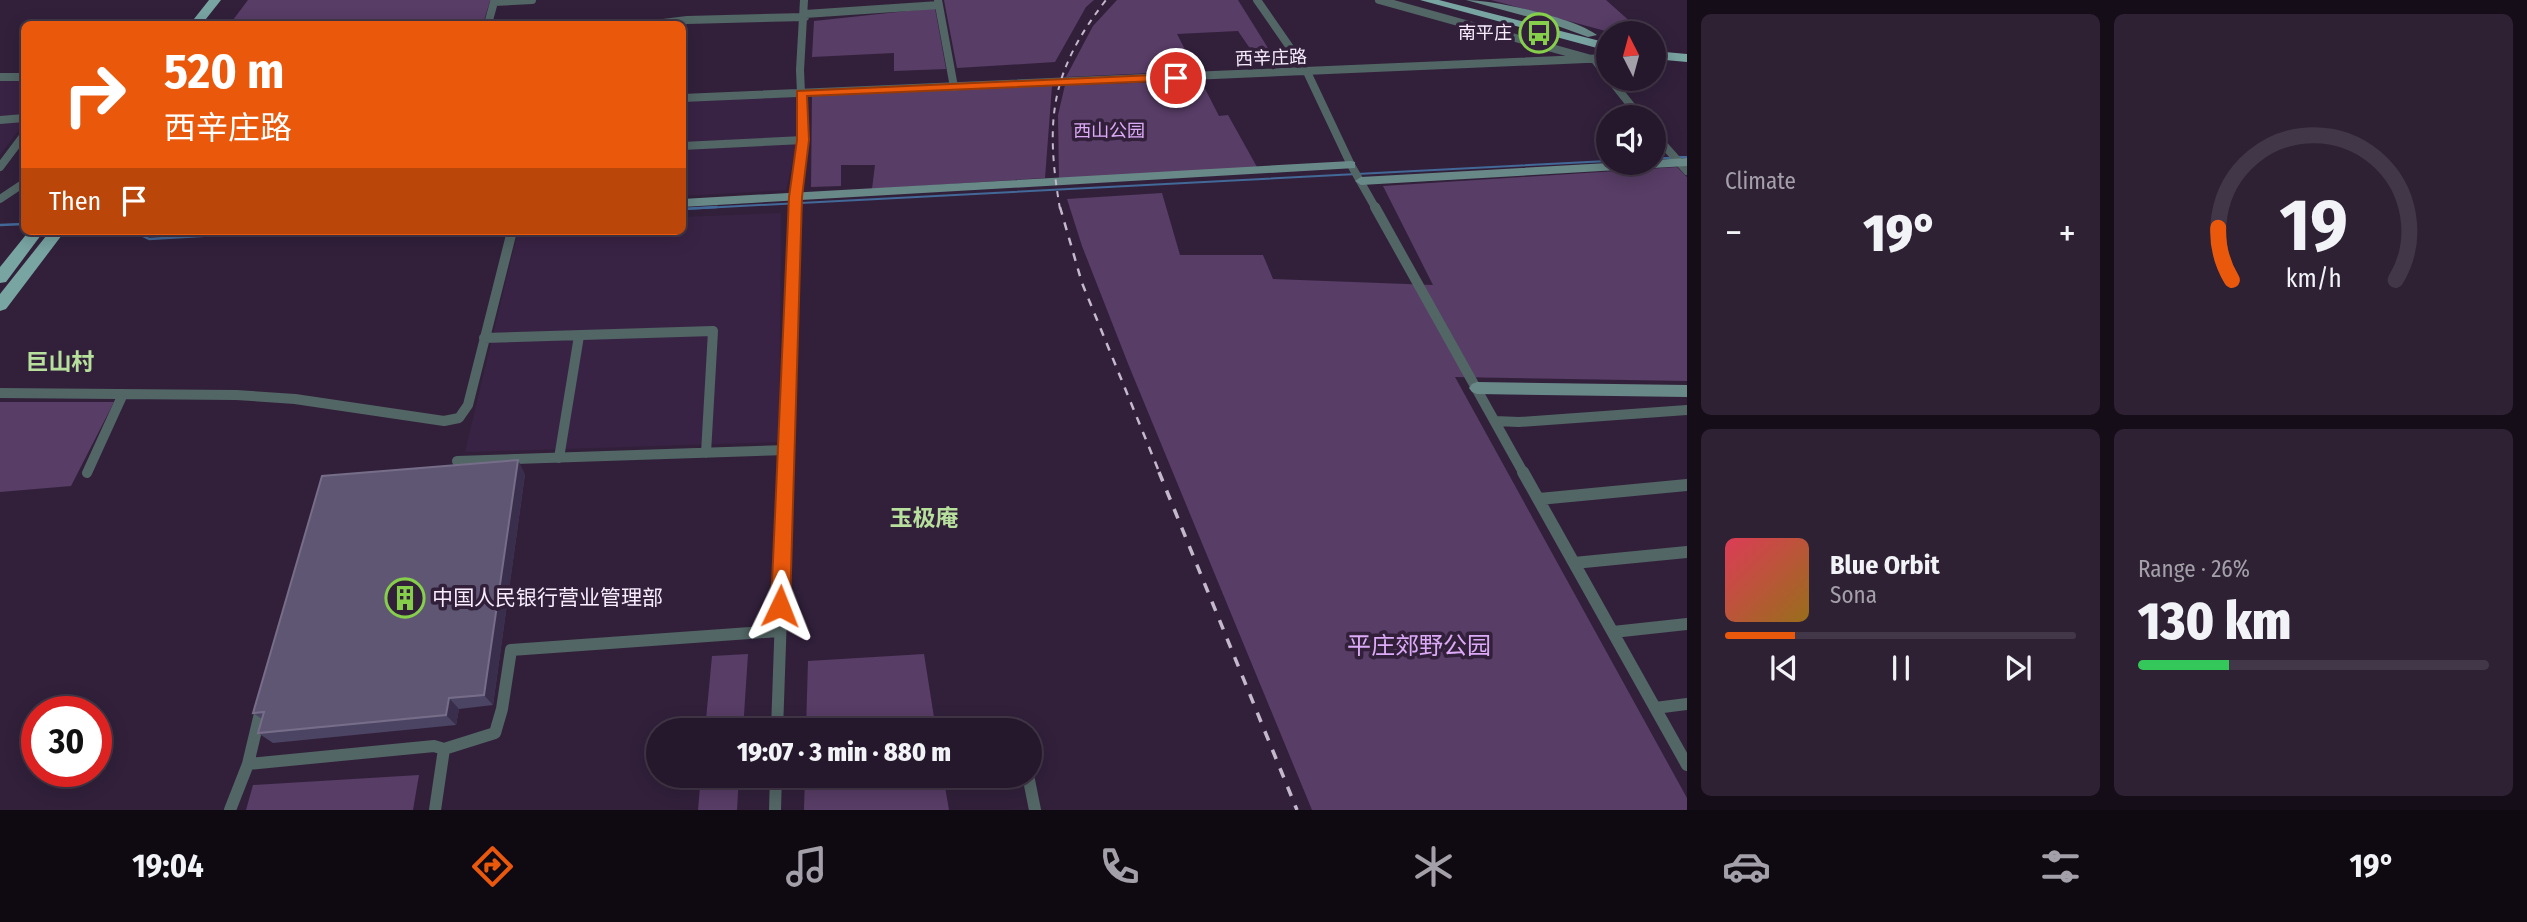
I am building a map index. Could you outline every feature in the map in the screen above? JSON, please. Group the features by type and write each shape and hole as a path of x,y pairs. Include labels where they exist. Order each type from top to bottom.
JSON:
{"main road":[{"path":"198,21 215,0"},
{"path":"213,21 229,0"},
{"path":"1426,0 1596,44"},
{"path":"1448,0 1596,36"},
{"path":"1666,49 1687,50"},
{"path":"1666,56 1687,58"},
{"path":"0,278 34,235"},
{"path":"0,305 54,235"}],"street":[{"path":"489,21 494,2 532,0"},
{"path":"777,718 796,203 803,140 800,70 804,0"},
{"path":"1257,0 1307,72 1351,165 1687,765"},
{"path":"1379,0 1595,60"},
{"path":"1475,1 1548,19 1592,35"},
{"path":"679,21 805,16 938,3 954,87"},
{"name":"西辛庄路","path":"686,98 1595,60"},
{"path":"0,77 21,77"},
{"path":"1619,91 1630,105"},
{"path":"0,120 21,118"},
{"path":"0,167 21,139"},
{"path":"686,146 803,140"},
{"path":"1666,147 1681,163"},
{"path":"1361,180 1681,163"},
{"path":"686,203 796,203 1351,165"},
{"path":"0,199 21,185"},
{"path":"0,393 236,394 295,399 444,421 459,418 468,405 511,235"},
{"path":"484,338 713,331 706,453"},
{"path":"559,458 579,336"},
{"path":"1477,388 1687,391"},
{"path":"87,473 123,394"},
{"path":"1495,421 1519,422 1687,410"},
{"path":"457,461 787,450"},
{"path":"1539,499 1687,485"},
{"path":"1574,563 1687,552"},
{"path":"1613,632 1687,624"},
{"path":"248,764 434,746 444,749 495,733 502,709 511,650 779,631"},
{"path":"230,810 248,764 265,698"},
{"path":"1655,708 1687,705"},
{"path":"435,810 444,749"},
{"path":"775,810 776,788"},
{"path":"1031,788 1035,810"}],"shaded area":[{"path":"21,79 21,127 0,155 0,80"},
{"path":"795,96 798,138 786,190 686,196 686,101"},
{"path":"781,213 779,442 465,452 517,235 686,235 686,217"}],"green space":[{"path":"248,0 497,0 490,1 484,21 232,21"},
{"path":"944,0 1094,0 1086,7 1055,62 957,68"},
{"path":"1117,0 1238,0 1276,61 1260,63 1238,31 1177,34 1196,71 1066,77 1093,26"},
{"path":"1491,0 1606,0 1630,21 1596,21 1596,28"},
{"path":"935,8 946,69 894,71 894,53 812,57 814,21"},
{"name":"西山公园","path":"1201,81 1219,116 1228,115 1257,167 1059,180 1058,115 1065,85"},
{"path":"1052,86 1045,178 872,189 875,165 841,165 841,186 811,187 812,95"},
{"name":"平庄郊野公园","path":"1677,167 1687,177 1687,381 1455,377 1687,798 1687,810 1312,810 1129,366 1082,246 1067,199 1162,193 1180,255 1263,255 1273,279 1433,285 1383,186 1596,172 1596,175 1666,175 1666,168"},
{"path":"0,402 114,402 71,486 0,492"},
{"path":"748,654 744,718 706,718 712,656"},
{"path":"924,654 934,718 806,718 808,661"},
{"path":"419,775 413,810 246,810 253,785"},
{"path":"700,788 738,788 737,810 698,810"},
{"path":"805,788 945,788 949,810 804,810"}],"building":[{"name":"中国人民银行营业管理部","path":"518,460 484,695 449,698 446,715 258,733 264,712 253,713 322,476"}],"waterway":[{"path":"1678,157 1687,157"},
{"path":"1666,158 1671,158"},
{"path":"686,209 1596,162"},
{"path":"686,209 717,207"},
{"path":"0,225 21,224"},
{"path":"141,235 149,239 218,235"}],"railway":[{"path":"1060,209 1053,149 1056,98 1073,51 1106,0"},
{"path":"1060,207 1082,283 1160,474"},
{"path":"1159,472 1297,810"}],"place":[{"name":"南平庄","path":"1539,33"},
{"name":"中国人民银行营业管理部","path":"405,598"}],"district":[{"name":"巨山村","path":"60,362"},
{"name":"玉极庵","path":"924,518"}],"route":[{"path":"780,606 796,197 803,140 801,93 1176,78"}]}
